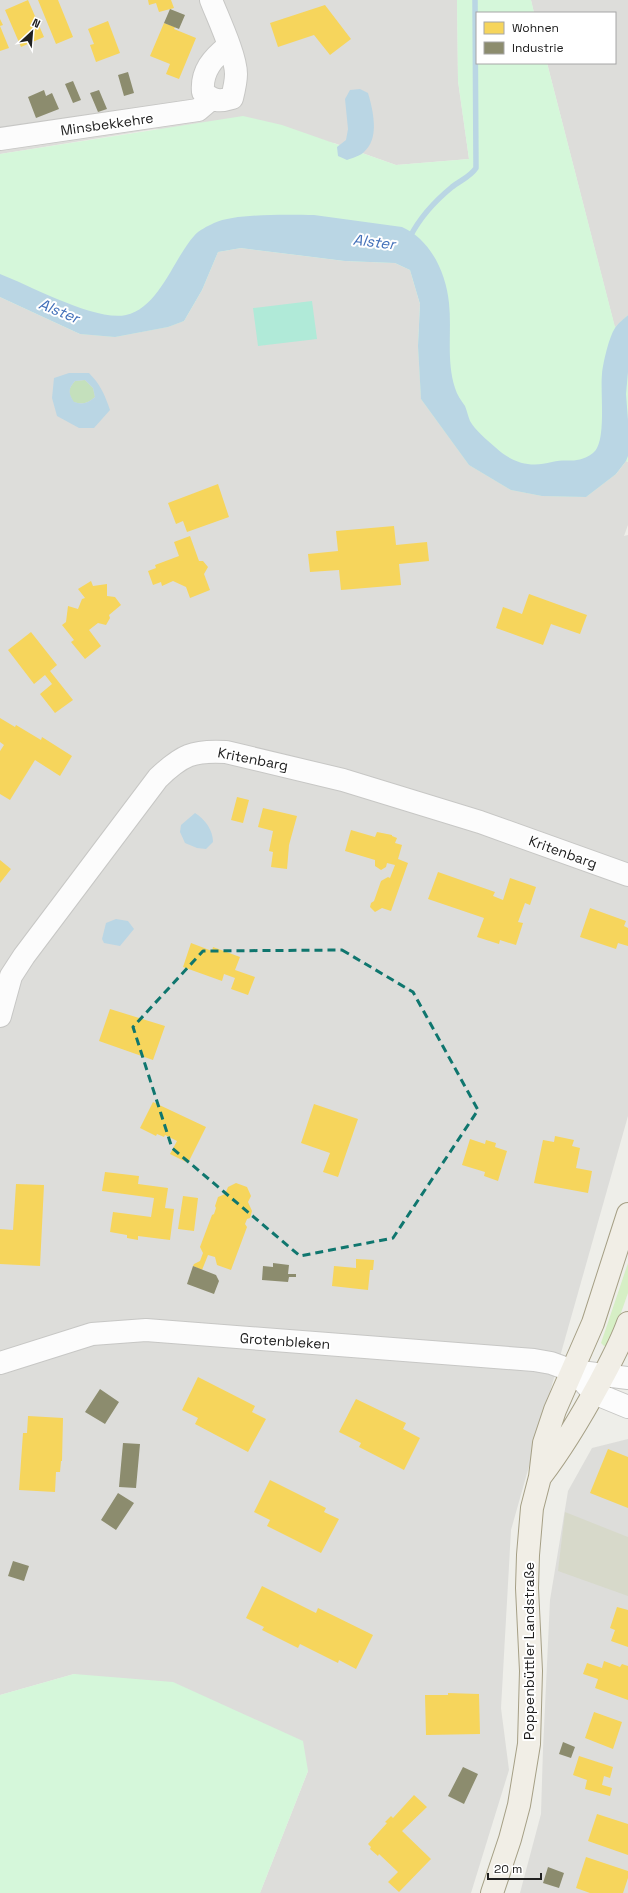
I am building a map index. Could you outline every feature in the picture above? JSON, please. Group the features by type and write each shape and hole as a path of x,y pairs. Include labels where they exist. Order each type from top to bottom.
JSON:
{"main road":[{"name":"Poppenbüttler Landstraße","path":"492,1893 510,1839 519,1804 530,1744 531,1671 527,1588 532,1508 540,1477 544,1443 555,1410 593,1323 628,1214"},
{"name":"Poppenbüttler Landstraße","path":"540,1477 561,1450 627,1334"}],"street":[{"path":"211,0 228,46 236,73 232,98 221,101 211,99 203,92 202,83 207,69 214,58 228,46"},
{"name":"Minsbekkehre","path":"0,139 198,110 211,99"},
{"name":"Kritenbarg","path":"0,1016 11,976 24,956 158,778 180,758 192,754 209,751 226,752 343,780 480,822 628,875"},
{"name":"Grotenbleken","path":"0,1363 92,1334 146,1330 520,1359 551,1363 573,1371 628,1378"},
{"name":"Grotenbleken","path":"573,1371 594,1393 628,1407"}],"highlighted area":[{"path":"342,950 413,992 478,1110 393,1238 300,1256 172,1148 133,1027 203,951"}],"shaded area":[{"path":"0,0 457,0 458,81 469,159 396,165 334,143 155,129 0,154"},
{"path":"531,0 628,0 628,315 615,328 547,64 616,64 616,12 534,12"},
{"path":"241,248 345,261 395,263 410,270 420,304 418,346 616,474 626,461 628,462 628,525 624,536 628,535 628,1116 511,1530 501,1708 509,1770 471,1893 260,1893 308,1771 74,1674 0,1695 0,297 80,334 184,321 202,290 218,252"},
{"path":"628,1439 628,1893 520,1893 541,1814 550,1600 568,1491 592,1448"},
{"path":"565,1512 628,1537 628,1596 558,1571"}],"green space":[{"path":"457,0 531,0 534,12 476,12 476,64 547,64 615,327 628,315 628,462 626,461 616,474 586,497 542,496 511,490 469,465 421,399 418,346 420,304 410,270 395,263 345,261 241,248 218,252 202,290 184,321 168,327 115,337 80,334 0,297 0,154 243,116 282,125 396,165 469,159 458,81"},
{"path":"312,301 317,339 258,346 253,308"},
{"path":"85,380 93,388 95,397 85,403 73,402 70,396 71,386 75,381"},
{"path":"628,1263 628,1293 610,1344 604,1346 601,1343"},
{"path":"74,1674 173,1682 303,1741 308,1771 260,1893 0,1893 0,1695"}],"water":[{"path":"360,89 368,93 372,107 374,132 369,146 364,152 347,160 338,156 337,147 346,140 348,129 345,99 350,90"},
{"name":"Alster","path":"314,215 402,227 421,240 429,249 440,269 447,292 450,314 451,367 452,377 457,393 465,406 472,425 478,432 508,457 522,463 544,464 557,461 582,459 593,453 597,448 601,429 602,374 605,357 615,328 628,315 628,372 626,394 628,456 616,474 586,497 542,496 511,490 469,465 421,399 418,346 420,304 410,270 395,263 345,261 241,248 218,252 202,290 184,321 168,327 115,337 80,334 0,297 0,274 81,308 113,316 126,315 138,310 148,303 157,293 187,245 196,234 206,227 224,220 249,216"},
{"path":"69,373 89,373 102,390 110,410 94,428 79,428 57,416 52,398 54,378","holes":["85,380 93,388 95,397 85,403 74,402 70,394 71,386 75,381"]},
{"path":"195,813 202,818 212,833 213,842 206,849 197,848 185,843 180,832 181,825"},
{"path":"116,919 128,921 134,929 120,946 104,943 102,939 106,923"}],"building: Wohnen":[{"path":"28,0 44,37 21,47 5,10"},
{"path":"38,0 58,0 73,37 56,44"},
{"path":"148,0 171,0 174,8 159,12 156,3 149,5"},
{"path":"325,5 351,39 330,55 314,35 278,47 270,23"},
{"path":"0,19 3,25 0,26"},
{"path":"108,21 120,53 96,62 90,45 94,44 88,29"},
{"path":"164,23 196,38 179,79 166,74 170,64 150,56"},
{"path":"0,26 9,48 0,51"},
{"path":"218,484 229,517 187,532 183,521 176,524 168,503"},
{"path":"394,526 396,545 427,542 429,561 399,564 401,585 341,590 339,570 310,572 308,554 338,551 336,531"},
{"path":"190,536 199,561 203,561 208,567 204,574 210,590 190,598 186,587 173,581 162,586 161,582 153,585 148,571 156,568 155,565 179,556 174,542"},
{"path":"91,581 93,586 107,584 107,596 115,597 121,605 109,615 110,618 106,625 98,623 89,630 101,646 85,659 71,642 74,640 62,625 66,622 68,606 78,609 82,599 85,598 78,589"},
{"path":"529,594 587,615 580,634 551,624 543,645 496,628 503,607 522,614"},
{"path":"31,632 57,665 50,671 73,700 55,713 40,694 52,684 45,675 34,684 8,650"},
{"path":"0,718 15,727 16,725 41,740 42,737 72,756 60,776 35,760 10,800 0,794 0,751 4,745 0,742"},
{"path":"237,797 249,800 243,823 231,820"},
{"path":"263,808 297,816 289,845 287,869 271,867 273,852 269,851 273,831 258,827"},
{"path":"351,830 375,837 377,832 392,835 397,838 395,843 402,845 398,859 408,863 391,911 382,908 375,912 370,907 371,903 374,901 381,881 388,877 390,878 395,865 387,863 386,867 381,870 375,866 375,860 345,851"},
{"path":"0,860 11,869 0,883"},
{"path":"438,872 495,892 493,896 503,900 510,878 536,887 530,905 525,903 518,922 523,923 516,945 500,940 499,944 477,937 484,918 428,899"},
{"path":"590,908 626,921 624,926 628,928 628,946 618,943 616,949 580,937"},
{"path":"191,943 212,951 213,947 240,957 235,970 255,977 248,995 231,989 235,978 224,974 222,981 183,967"},
{"path":"110,1009 165,1026 153,1060 99,1041"},
{"path":"153,1102 206,1127 188,1163 170,1154 177,1141 165,1135 164,1137 157,1134 156,1136 140,1128"},
{"path":"314,1104 358,1119 338,1177 323,1172 330,1153 301,1143"},
{"path":"555,1136 574,1140 572,1146 580,1148 576,1168 592,1171 588,1193 534,1183 543,1140 554,1142"},
{"path":"470,1139 485,1144 486,1140 496,1143 495,1147 507,1151 498,1181 484,1176 485,1172 462,1165"},
{"path":"105,1172 139,1176 138,1184 168,1188 165,1208 174,1209 170,1240 138,1236 138,1240 127,1238 127,1235 110,1232 113,1212 151,1217 154,1198 102,1191"},
{"path":"236,1183 247,1187 251,1196 248,1202 252,1211 250,1218 247,1219 245,1224 247,1227 231,1270 217,1265 215,1257 208,1255 202,1270 193,1266 200,1261 203,1253 200,1247 212,1215 214,1214 218,1197 225,1194 228,1187"},
{"path":"16,1184 44,1185 40,1266 0,1264 0,1229 13,1230"},
{"path":"183,1196 198,1198 194,1231 178,1229"},
{"path":"356,1259 374,1260 373,1270 370,1270 368,1290 332,1286 334,1266 356,1268"},
{"path":"198,1377 255,1406 252,1412 266,1419 248,1452 195,1424 198,1418 182,1410"},
{"path":"356,1399 406,1423 403,1429 420,1438 404,1470 359,1447 361,1443 339,1432"},
{"path":"28,1416 63,1418 62,1461 60,1472 56,1472 55,1492 19,1490 23,1433 27,1433"},
{"path":"608,1449 628,1457 628,1508 590,1493"},
{"path":"270,1480 326,1508 324,1512 339,1519 321,1553 267,1526 270,1520 254,1512"},
{"path":"262,1586 316,1613 318,1608 373,1635 356,1669 339,1660 338,1663 300,1644 298,1648 262,1630 264,1627 246,1618"},
{"path":"617,1607 628,1610 628,1647 611,1641 615,1630 610,1628"},
{"path":"604,1661 620,1667 622,1664 628,1666 628,1700 595,1688 598,1679 583,1674 587,1663 602,1668"},
{"path":"448,1693 479,1694 480,1734 426,1735 425,1695 448,1695"},
{"path":"594,1712 622,1722 613,1749 585,1738"},
{"path":"579,1756 613,1767 610,1778 604,1776 602,1785 612,1788 610,1796 585,1789 587,1780 573,1775"},
{"path":"414,1795 427,1807 402,1831 431,1859 399,1892 388,1882 398,1872 379,1854 378,1856 370,1849 371,1847 368,1844 387,1823 385,1822 391,1816 393,1818"},
{"path":"597,1814 628,1824 628,1855 588,1841"},
{"path":"586,1857 628,1871 628,1878 623,1893 590,1893 576,1888"}],"building: Industrie":[{"path":"170,9 185,15 179,29 164,23"},
{"path":"128,72 134,93 124,96 118,75"},
{"path":"73,81 81,100 73,103 65,84"},
{"path":"44,90 46,96 52,93 59,109 36,118 28,97"},
{"path":"99,90 107,109 98,112 90,93"},
{"path":"273,1263 289,1265 288,1274 296,1274 296,1277 289,1277 288,1282 262,1280 263,1266 273,1267"},
{"path":"193,1266 216,1275 219,1281 214,1294 187,1284"},
{"path":"100,1389 119,1402 105,1424 85,1412"},
{"path":"123,1443 140,1444 136,1488 119,1487"},
{"path":"118,1493 134,1503 116,1530 101,1520"},
{"path":"13,1561 29,1566 24,1581 8,1576"},
{"path":"563,1742 575,1747 571,1758 559,1754"},
{"path":"463,1767 478,1774 464,1804 448,1796"},
{"path":"548,1867 564,1873 559,1888 543,1883"}],"waterway":[{"path":"410,237 423,216 434,204 452,187 471,174 476,168 475,0"}]}
